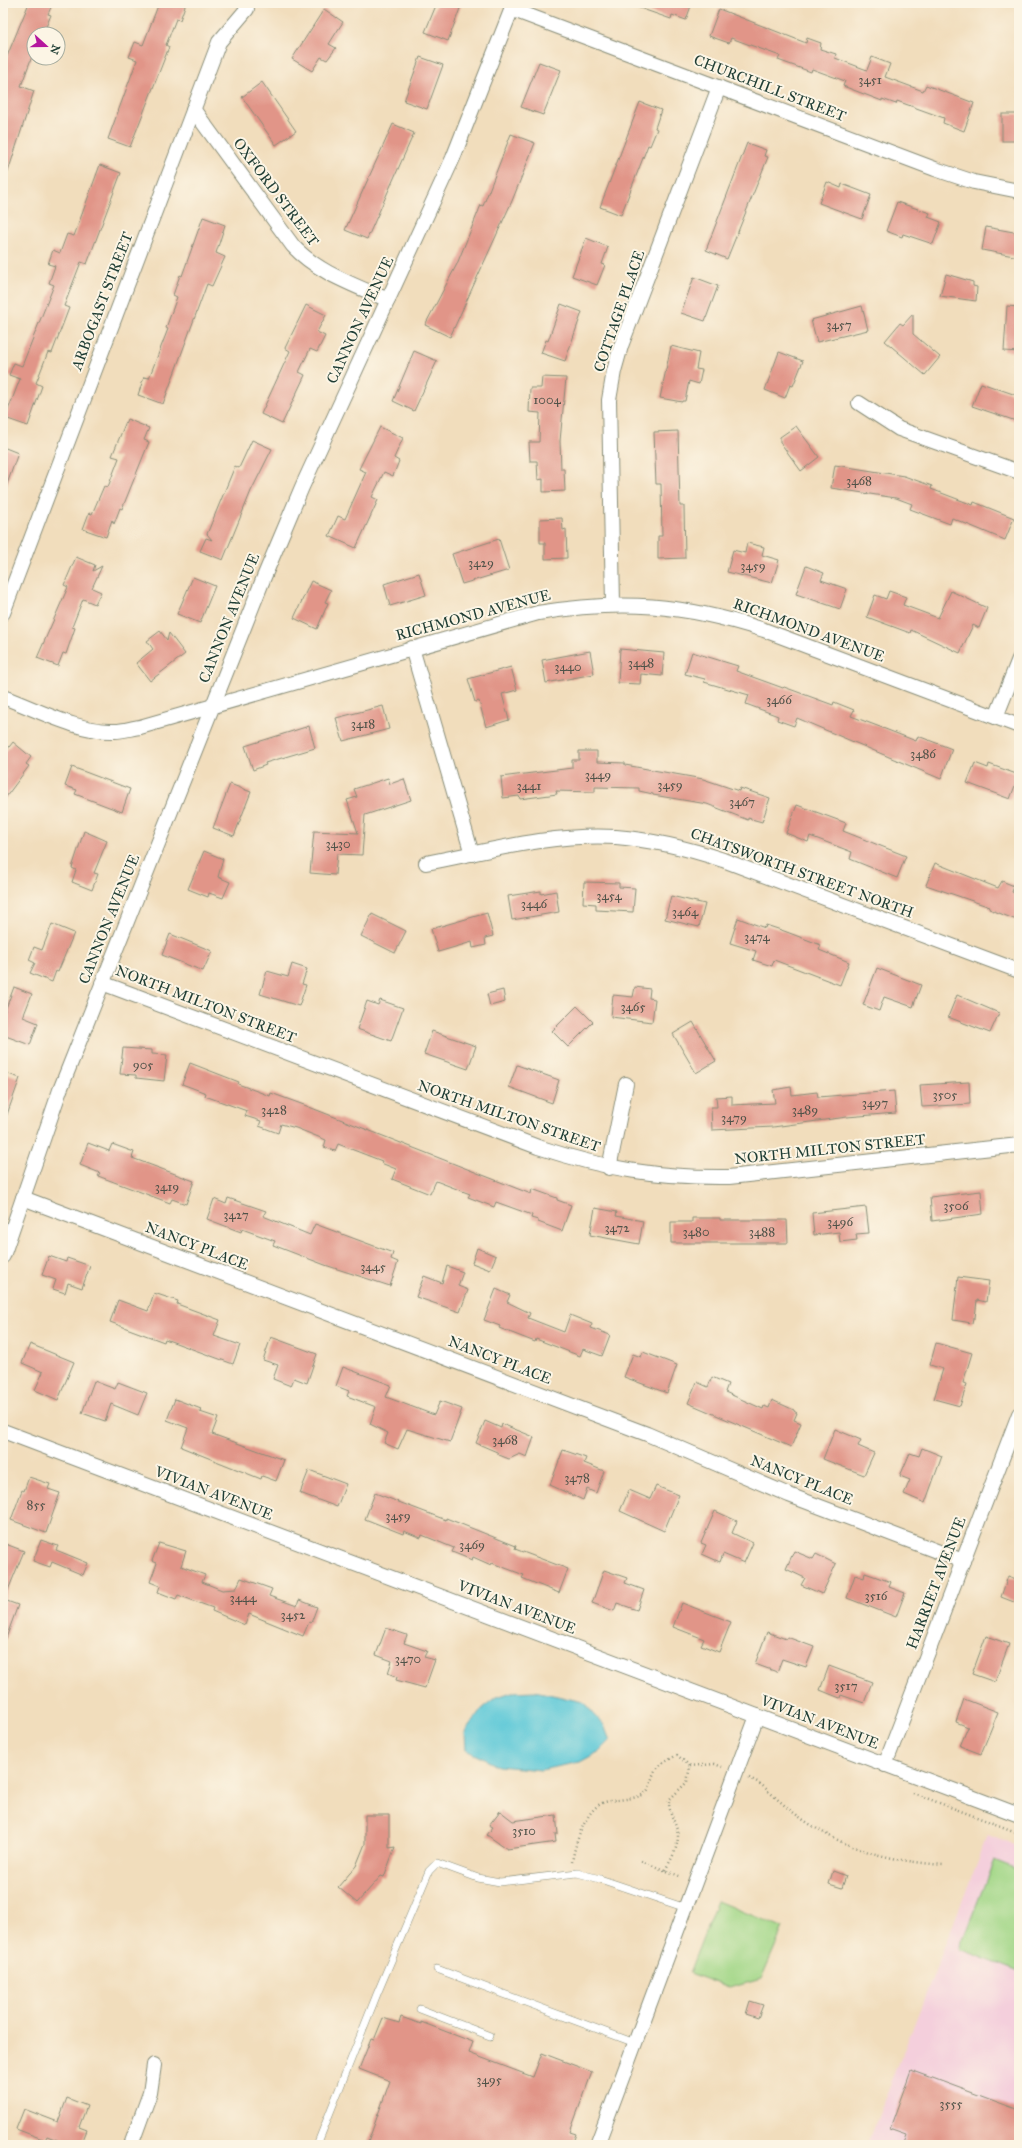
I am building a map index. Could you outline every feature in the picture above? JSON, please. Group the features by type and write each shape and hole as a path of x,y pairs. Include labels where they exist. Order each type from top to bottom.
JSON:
{"street":[{"name":"CHURCHILL STREET","path":"512,6 935,169 974,182 1019,191"},
{"name":"CANNON AVENUE","path":"3,1256 60,1090 264,577 302,486 453,158 512,6"},
{"name":"ARBOGAST STREET","path":"3,613 219,42 246,8"},
{"name":"COTTAGE PLACE","path":"613,604 609,419 614,371 621,346 719,87"},
{"name":"OXFORD STREET","path":"193,109 293,246 304,258 322,269 388,300"},
{"path":"859,403 899,429 1019,472"},
{"name":"RICHMOND AVENUE","path":"3,697 76,725 94,730 115,731 140,727 538,612 576,606 642,604 684,609 725,618 764,630 1019,726"},
{"path":"412,648 472,854"},
{"path":"996,717 1019,659"},
{"name":"CHATSWORTH STREET NORTH","path":"426,863 536,842 578,837 615,837 651,841 688,848 723,860 1019,971"},
{"name":"NORTH MILTON STREET","path":"102,983 538,1147 609,1168 661,1175 729,1177 1019,1145"},
{"path":"609,1168 626,1084"},
{"name":"NANCY PLACE","path":"23,1198 647,1434 789,1495 963,1561"},
{"name":"HARRIET AVENUE","path":"885,1765 1019,1414"},
{"name":"VIVIAN AVENUE","path":"3,1431 1019,1815"},
{"path":"597,2145 757,1716"},
{"path":"131,2145 150,2093 154,2065"}],"lane":[{"path":"318,2145 377,1994 429,1871 437,1863 478,1878 500,1882 577,1873 600,1879 686,1908"},
{"path":"437,1969 635,2043"},
{"path":"420,2009 490,2036"}],"path":[{"path":"569,1874 576,1840 590,1815 603,1802 642,1794 650,1786 654,1772 662,1764 677,1755 690,1766 715,1764 759,1782 776,1798 819,1830 857,1848 900,1861 944,1865"},
{"path":"665,1870 674,1854 678,1836 668,1808 669,1800 687,1782 690,1766"},
{"path":"641,1861 695,1882"}],"shaded area":[{"path":"988,1835 1019,1847 1019,2145 867,2145"}],"green space":[{"path":"994,1860 1019,1870 1019,1972 959,1949"},
{"path":"717,1901 783,1928 761,1979 729,1988 689,1973"}],"water":[{"path":"535,1691 583,1702 604,1725 610,1741 600,1751 580,1762 541,1770 498,1766 466,1750 465,1732 482,1709 497,1697 512,1692"}],"building":[{"path":"29,3 53,3 48,14 51,15 46,26 26,26 26,66 28,66 21,86 34,91 5,181 3,180 3,66"},
{"path":"159,3 186,3 180,20 176,19 166,45 169,47 130,147 108,139 137,60 129,57 135,42 143,45"},
{"path":"437,3 462,3 448,41 425,32"},
{"path":"632,3 692,3 686,20 672,15 671,19 631,5"},
{"path":"324,9 343,22 329,44 336,48 327,60 321,57 312,71 292,59"},
{"path":"719,9 806,43 807,38 821,43 820,49 836,54 835,58 867,70 872,57 890,64 885,77 923,91 926,85 974,103 964,131 943,123 944,118 897,101 896,104 882,99 882,101 843,86 845,81 812,69 811,72 778,60 780,56 731,38 729,43 709,36"},
{"path":"420,57 443,65 427,109 404,101"},
{"path":"539,62 561,70 543,115 521,107"},
{"path":"262,82 296,131 276,145 242,97"},
{"path":"640,102 661,110 655,128 657,129 650,146 648,145 621,215 600,207"},
{"path":"1002,114 1019,114 1019,141 1002,141"},
{"path":"393,124 414,133 367,239 345,230"},
{"path":"511,134 535,143 512,201 450,337 425,325 457,264 481,205 483,206"},
{"path":"747,143 766,150 764,156 768,157 727,259 706,250"},
{"path":"100,165 121,173 87,264 81,262 64,306 69,308 52,353 48,352 36,383 42,386 28,426 5,418 20,379 9,375 14,363 22,366 54,285 49,283 55,266 48,264 53,250 60,253 67,234 74,236"},
{"path":"827,182 841,188 842,184 871,195 862,219 819,203"},
{"path":"897,202 930,213 928,217 941,222 933,244 903,234 902,237 886,231"},
{"path":"203,217 225,225 216,253 225,257 212,286 207,284 163,404 138,395 144,377 149,378 168,329 166,328 177,297 173,295 180,275 182,276"},
{"path":"986,227 1019,233 1019,257 982,250"},
{"path":"586,238 608,247 602,264 605,265 597,285 572,276"},
{"path":"946,274 973,282 973,286 977,287 976,301 940,296"},
{"path":"694,277 718,286 705,321 681,313"},
{"path":"561,304 582,312 565,361 541,353 546,340 548,341"},
{"path":"306,305 326,315 317,332 325,336 317,352 310,349 299,372 305,375 282,424 261,414 290,351 285,348"},
{"path":"862,306 868,330 817,342 811,320"},
{"path":"1007,306 1019,307 1019,352 1004,351"},
{"path":"913,314 913,334 940,357 925,375 885,341 900,323 903,325"},
{"path":"671,346 699,353 696,369 702,370 699,384 689,381 685,401 682,402 660,398"},
{"path":"414,351 437,361 414,411 393,401"},
{"path":"779,352 803,361 793,386 790,385 785,398 765,390"},
{"path":"542,377 566,378 560,441 561,469 564,469 565,491 543,492 543,479 538,480 537,461 530,461 529,442 539,442 540,413 529,412 530,388 541,388"},
{"path":"981,383 1019,396 1019,422 972,406"},
{"path":"127,419 149,428 144,440 149,442 122,509 120,508 114,524 112,520 106,537 83,529 89,513 92,514 104,486 108,487 119,458 112,456"},
{"path":"796,426 819,457 801,471 780,442 780,437"},
{"path":"380,427 403,438 394,458 399,461 393,476 384,472 372,497 378,500 356,548 329,536 338,516 345,519 366,472 359,469"},
{"path":"678,431 680,506 684,506 685,558 658,559 658,536 662,536 661,484 656,484 654,432"},
{"path":"252,440 272,449 251,491 223,560 200,551 206,538 212,540 207,534 235,466 239,468"},
{"path":"3,447 18,453 5,490 3,490"},
{"path":"835,465 904,476 932,486 931,489 973,505 974,502 1014,518 1005,540 952,518 950,524 910,509 912,504 896,498 831,488"},
{"path":"562,518 563,530 566,529 567,558 545,559 545,543 540,543 540,519"},
{"path":"499,539 509,570 462,584 452,554"},
{"path":"747,543 764,547 762,555 779,560 772,583 727,572 733,550 745,553"},
{"path":"76,557 95,565 93,571 102,566 92,588 101,592 95,604 83,599 72,627 75,628 66,654 63,653 58,666 37,658 68,587 64,585"},
{"path":"806,566 824,573 821,580 847,589 840,609 796,594"},
{"path":"419,573 426,595 390,606 384,584"},
{"path":"193,577 215,586 200,623 177,614"},
{"path":"311,581 331,590 325,602 328,603 317,629 294,618"},
{"path":"889,591 906,597 903,605 938,618 951,591 987,608 979,628 973,625 960,653 911,630 910,633 867,617 875,595 886,599"},
{"path":"160,631 167,640 169,633 185,654 150,681 136,663 153,649 147,641"},
{"path":"620,649 664,653 662,676 641,674 640,684 618,683"},
{"path":"590,651 594,674 546,683 542,660"},
{"path":"692,652 738,666 736,671 783,688 784,687 833,705 834,702 854,710 851,716 916,741 918,736 952,749 941,779 797,718 794,726 777,720 778,716 746,704 749,695 704,682 705,679 685,674"},
{"path":"511,667 517,690 502,694 509,720 486,727 479,701 475,702 468,679"},
{"path":"383,706 389,729 343,741 336,718"},
{"path":"309,726 315,748 265,763 266,765 253,770 245,746"},
{"path":"13,742 31,757 26,764 29,766 3,801 3,755"},
{"path":"579,751 597,751 597,762 625,763 625,765 703,779 739,791 740,788 770,798 762,822 748,818 748,820 707,804 653,795 639,791 639,788 595,787 595,792 556,791 557,794 520,799 519,796 503,798 501,777 572,768 572,760 579,760"},
{"path":"975,763 988,768 989,764 1019,775 1010,799 967,783"},
{"path":"72,767 130,789 122,812 75,794 77,790 65,786"},
{"path":"388,778 390,784 404,779 411,800 365,815 362,855 337,854 335,875 310,873 314,831 358,833 347,800 357,797 354,789"},
{"path":"230,784 251,792 234,836 213,828"},
{"path":"797,805 846,823 843,831 906,856 897,878 850,859 852,852 810,836 808,842 786,833"},
{"path":"84,831 107,841 94,873 98,874 92,890 72,882 76,870 72,868"},
{"path":"204,851 223,859 218,877 230,882 223,898 209,893 208,897 188,889"},
{"path":"935,863 998,888 1002,881 1014,886 1012,892 1019,895 1019,921 989,909 990,907 926,885"},
{"path":"584,882 619,883 619,887 635,888 633,912 596,910 596,904 583,903"},
{"path":"541,891 541,894 556,891 559,912 512,920 508,896"},
{"path":"671,896 705,904 699,927 665,919"},
{"path":"487,913 493,936 485,938 486,945 473,948 472,942 438,952 431,929"},
{"path":"372,914 406,931 395,953 361,936"},
{"path":"738,918 765,928 766,925 821,945 819,950 849,962 840,985 774,960 772,966 753,960 756,951 730,943"},
{"path":"52,924 74,933 58,972 56,971 52,982 30,973 35,963 29,960 34,947 42,950"},
{"path":"170,934 212,951 203,971 162,955"},
{"path":"292,964 307,969 302,984 306,985 299,1006 260,994 267,971 288,977"},
{"path":"877,968 921,985 913,1007 884,997 879,1011 863,1005"},
{"path":"14,987 32,994 23,1017 38,1023 30,1045 3,1035 3,1016"},
{"path":"635,987 650,989 649,998 655,999 652,1022 611,1017 613,995 633,997"},
{"path":"503,990 505,1002 490,1006 487,994"},
{"path":"957,995 999,1013 990,1033 948,1017"},
{"path":"380,1000 403,1008 391,1041 357,1029 367,1001 378,1005"},
{"path":"577,1006 593,1022 568,1047 552,1031"},
{"path":"693,1022 716,1061 696,1073 673,1034"},
{"path":"432,1031 476,1046 468,1069 424,1054"},
{"path":"123,1048 152,1050 152,1054 167,1055 164,1081 136,1078 136,1075 120,1074"},
{"path":"190,1063 239,1082 238,1084 270,1096 271,1093 304,1105 531,1194 532,1189 557,1198 557,1200 571,1205 562,1231 538,1222 538,1220 531,1218 532,1215 496,1202 494,1207 468,1197 470,1194 436,1181 430,1194 392,1179 396,1169 381,1163 382,1161 338,1144 335,1151 324,1147 326,1140 296,1128 281,1124 278,1133 259,1126 261,1121 245,1116 247,1111 205,1096 206,1093 182,1084"},
{"path":"517,1065 559,1080 552,1103 509,1087"},
{"path":"3,1072 20,1078 5,1120 3,1120"},
{"path":"969,1082 970,1104 922,1107 920,1085"},
{"path":"791,1087 792,1095 817,1092 818,1097 894,1091 896,1113 847,1117 773,1127 712,1130 711,1107 717,1107 716,1097 732,1096 732,1105 775,1103 773,1090"},
{"path":"88,1143 109,1151 112,1144 134,1152 132,1158 194,1181 186,1204 172,1199 170,1203 98,1176 100,1173 80,1165"},
{"path":"981,1191 983,1214 932,1221 930,1197"},
{"path":"228,1198 266,1211 263,1216 310,1235 315,1224 393,1253 391,1259 398,1262 390,1286 325,1265 273,1245 275,1241 242,1229 241,1232 207,1219 214,1199 226,1204"},
{"path":"866,1207 869,1233 856,1234 857,1240 840,1242 839,1232 814,1235 812,1213"},
{"path":"595,1208 617,1212 616,1216 643,1221 639,1244 590,1235"},
{"path":"692,1218 720,1218 720,1220 787,1220 788,1243 671,1243 671,1222 692,1222"},
{"path":"477,1248 496,1256 490,1270 472,1263"},
{"path":"49,1256 66,1262 67,1258 90,1266 82,1288 68,1283 65,1293 53,1289 56,1280 42,1275"},
{"path":"447,1266 463,1272 458,1286 468,1290 460,1312 416,1297 424,1276 442,1283"},
{"path":"958,1277 989,1281 986,1302 977,1300 975,1318 973,1318 972,1323 953,1320"},
{"path":"496,1289 510,1295 507,1302 530,1313 528,1318 564,1332 570,1315 592,1324 591,1328 610,1335 602,1356 583,1349 580,1356 536,1339 535,1342 499,1328 500,1326 484,1320"},
{"path":"154,1293 178,1301 177,1304 220,1320 214,1336 240,1345 233,1364 165,1339 164,1342 110,1322 118,1300 148,1311"},
{"path":"271,1337 317,1354 307,1383 294,1378 291,1386 273,1379 278,1365 263,1360"},
{"path":"936,1343 972,1353 963,1383 967,1384 960,1406 934,1399 943,1369 930,1365"},
{"path":"30,1344 74,1362 58,1400 35,1390 43,1372 22,1363"},
{"path":"643,1352 677,1365 667,1393 624,1377 633,1354 641,1357"},
{"path":"343,1367 391,1385 386,1397 434,1415 440,1401 462,1409 450,1442 407,1429 398,1449 384,1443 388,1433 370,1424 376,1407 347,1396 349,1391 336,1386"},
{"path":"712,1377 728,1384 725,1392 763,1409 764,1406 769,1408 772,1400 794,1410 797,1413 794,1420 801,1423 791,1447 688,1403 697,1382 708,1387"},
{"path":"94,1381 115,1389 118,1382 147,1393 138,1415 111,1404 105,1421 82,1413"},
{"path":"175,1399 201,1409 200,1412 218,1418 212,1434 284,1460 276,1481 262,1476 261,1479 181,1447 188,1428 167,1420"},
{"path":"485,1421 501,1428 502,1424 534,1437 527,1457 520,1454 509,1459 476,1443"},
{"path":"835,1429 861,1440 858,1446 874,1453 864,1475 823,1459"},
{"path":"922,1448 942,1456 925,1503 904,1494 910,1480 900,1476 910,1453 919,1456"},
{"path":"563,1450 586,1458 584,1463 604,1471 596,1493 587,1489 583,1500 550,1485"},
{"path":"309,1470 346,1484 337,1507 300,1493"},
{"path":"29,1477 50,1484 48,1489 60,1493 46,1533 11,1520 22,1490 24,1491"},
{"path":"656,1486 679,1495 664,1531 620,1511 629,1490 650,1499"},
{"path":"375,1493 446,1520 446,1518 516,1546 515,1549 568,1569 559,1593 522,1578 524,1575 492,1563 491,1565 473,1557 472,1560 452,1552 454,1548 422,1535 421,1538 404,1531 403,1534 365,1519"},
{"path":"715,1511 737,1521 732,1533 753,1543 744,1563 723,1554 720,1562 702,1554 706,1545 701,1543"},
{"path":"41,1540 58,1546 56,1550 88,1563 83,1575 52,1562 50,1567 33,1561"},
{"path":"3,1543 24,1551 4,1600 18,1605 5,1641 3,1640"},
{"path":"159,1543 186,1551 181,1566 205,1575 202,1582 222,1590 236,1589 241,1578 272,1589 269,1596 297,1606 299,1600 317,1607 311,1623 309,1622 303,1636 249,1614 245,1625 212,1611 213,1608 178,1595 176,1599 158,1592 160,1586 150,1582 157,1563 152,1561"},
{"path":"794,1551 813,1559 816,1554 836,1564 822,1594 801,1585 805,1578 786,1569"},
{"path":"604,1570 627,1578 625,1583 644,1590 637,1610 617,1603 614,1611 592,1603"},
{"path":"865,1573 891,1582 889,1587 905,1593 896,1617 847,1598 855,1575 864,1578"},
{"path":"1008,1576 1019,1580 1019,1604 1001,1597"},
{"path":"682,1603 731,1622 719,1652 701,1645 704,1639 673,1627"},
{"path":"386,1628 407,1635 404,1643 427,1651 424,1657 435,1660 425,1688 396,1680 397,1677 388,1673 392,1661 376,1655"},
{"path":"767,1632 786,1639 787,1637 814,1647 806,1667 782,1659 777,1672 755,1664"},
{"path":"986,1636 1009,1644 995,1682 972,1674"},
{"path":"829,1666 872,1682 864,1703 841,1695 840,1698 820,1690"},
{"path":"964,1699 998,1712 981,1754 960,1746 968,1727 956,1722"},
{"path":"500,1811 513,1821 556,1815 558,1834 555,1834 556,1842 507,1849 487,1835 493,1827 489,1825"},
{"path":"365,1815 389,1815 389,1848 395,1847 384,1877 381,1876 357,1903 338,1887 356,1866 365,1844"},
{"path":"833,1871 846,1876 842,1888 829,1884"},
{"path":"750,2001 763,2005 758,2018 746,2014"},
{"path":"401,2017 421,2024 421,2022 473,2042 469,2053 533,2077 542,2053 592,2072 570,2132 576,2134 572,2145 367,2145 390,2081 359,2069 371,2039 374,2040 383,2018 399,2023"},
{"path":"911,2070 1019,2110 1019,2145 903,2145 907,2134 890,2128"},
{"path":"67,2098 87,2106 79,2127 87,2130 81,2145 70,2145 47,2136 45,2140 16,2129 24,2109 58,2122"}]}
